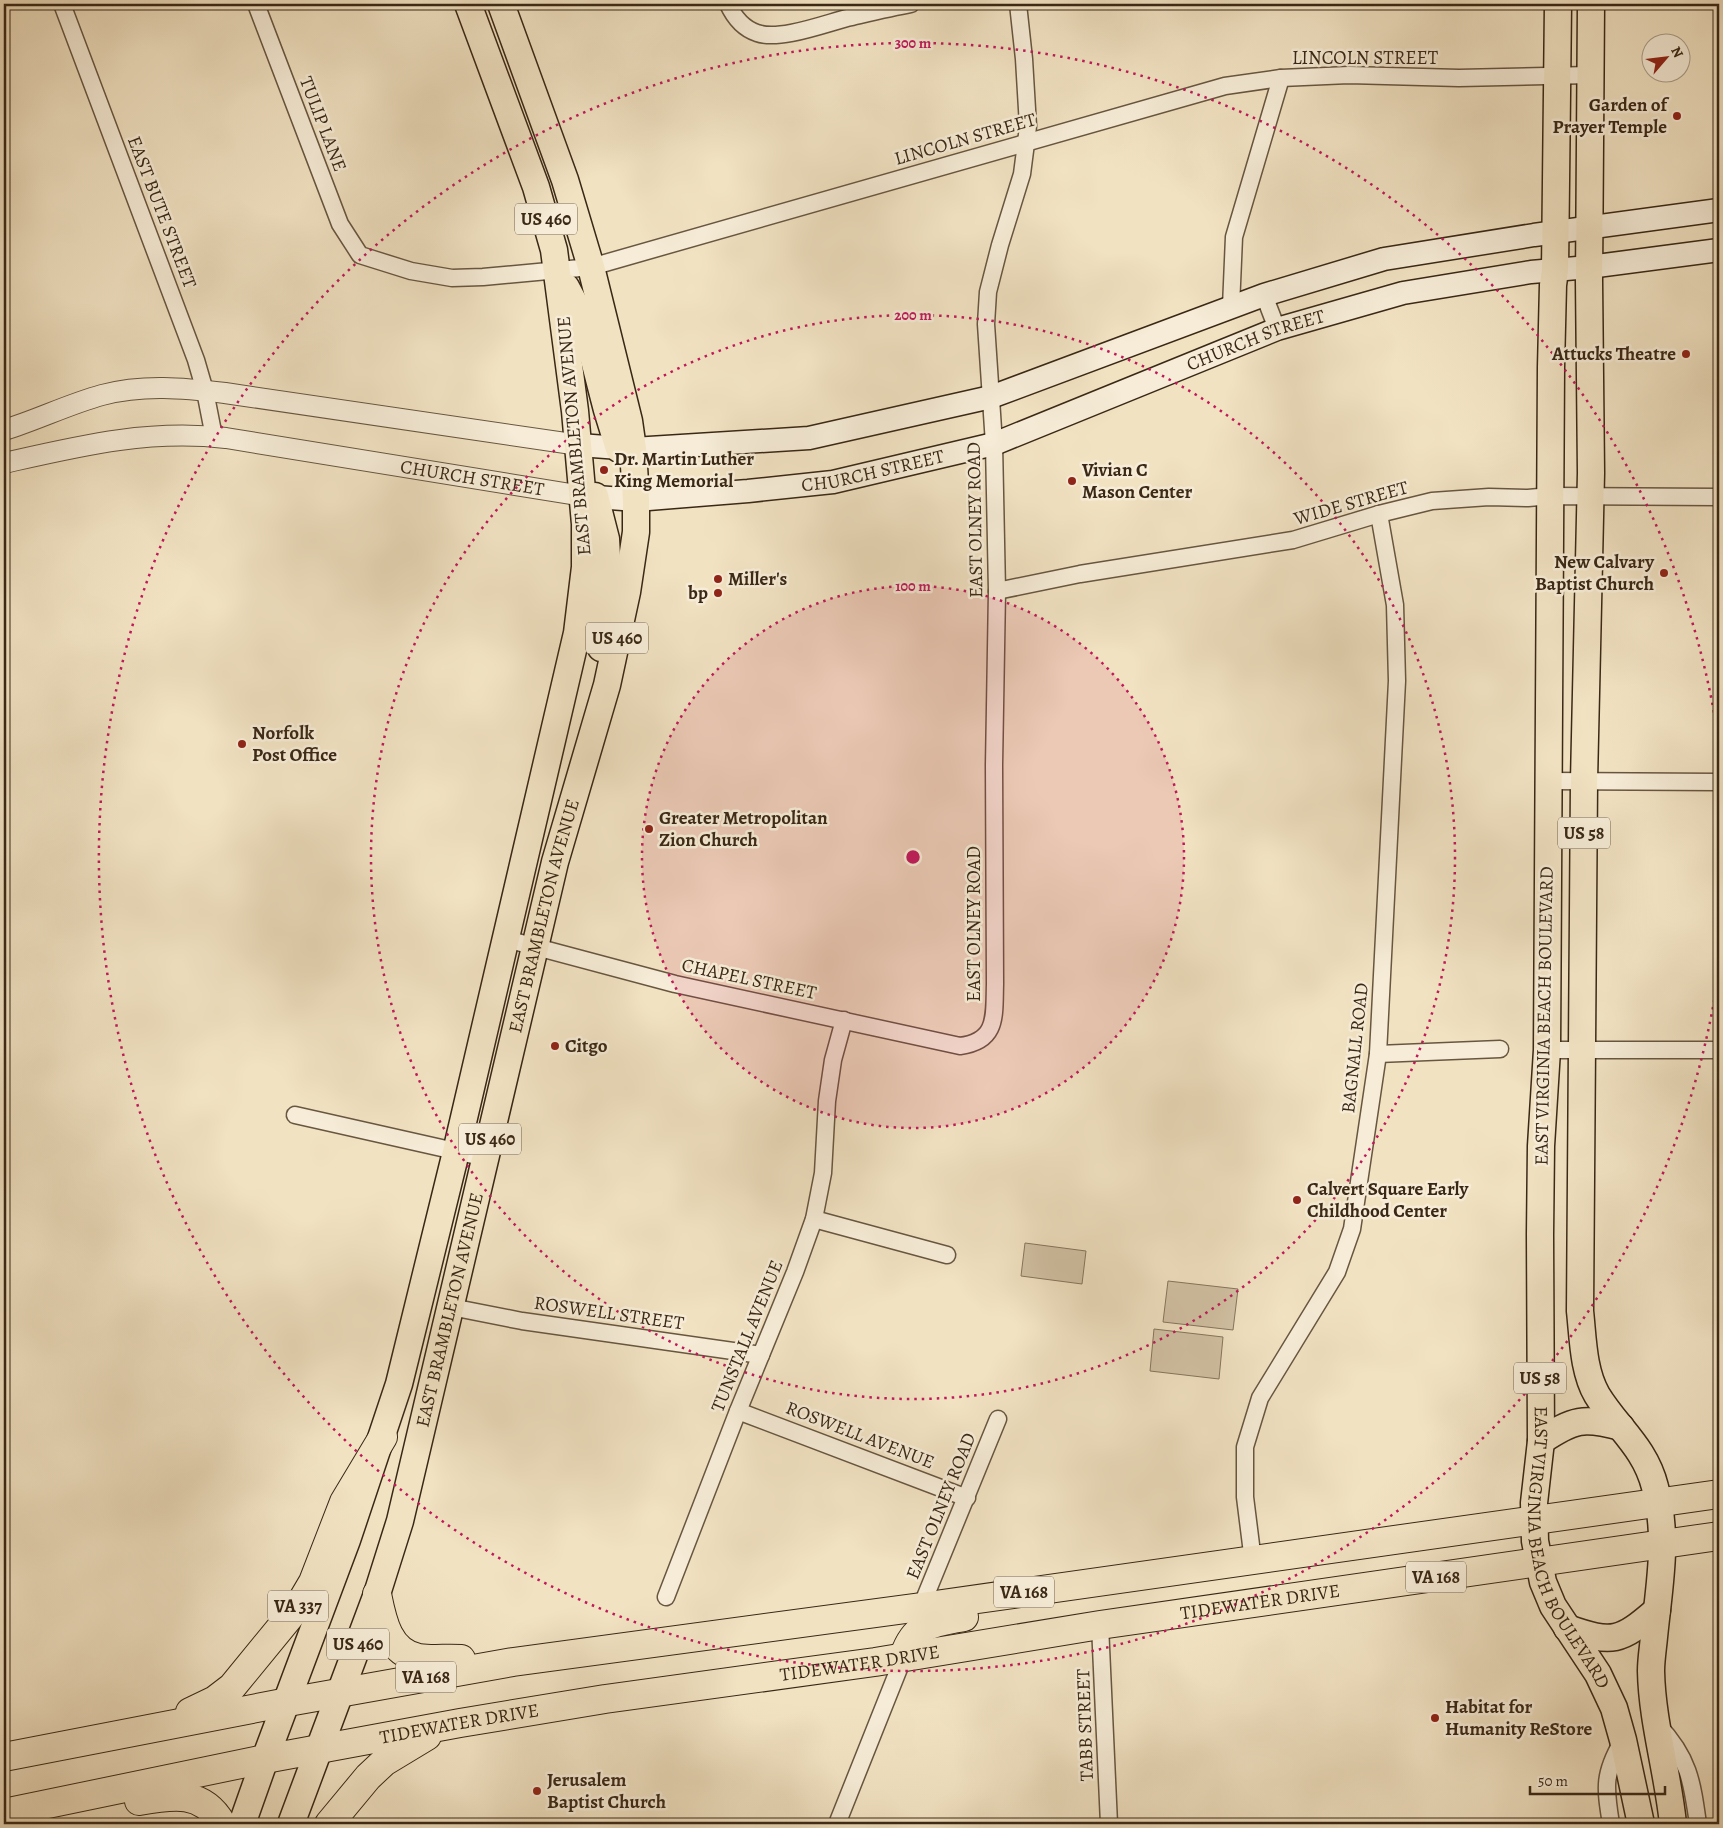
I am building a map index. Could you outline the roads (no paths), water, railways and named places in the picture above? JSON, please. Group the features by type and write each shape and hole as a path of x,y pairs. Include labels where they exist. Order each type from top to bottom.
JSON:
{"highway":[{"name":"VA 337","path":"4,1757 158,1727 215,1700 225,1693 292,1616 313,1582 344,1502 383,1437"},
{"name":"VA 168","path":"288,1702 513,1662 1253,1561 1719,1494"},
{"name":"TIDEWATER DRIVE","path":"4,1814 265,1759 460,1723 605,1699 876,1662 1100,1625 1719,1536"},
{"path":"904,1656 908,1644 915,1633 924,1627 942,1621 1031,1606 1103,1581"},
{"path":"377,1594 386,1632 397,1646 411,1656 513,1662"},
{"path":"158,1727 288,1702"},
{"name":"VA 168","path":"329,1824 384,1762 425,1737 460,1723"},
{"path":"4,1814 97,1809 175,1796 194,1799 206,1805 214,1812 222,1824"}],"main road":[{"name":"EAST BRAMBLETON AVENUE","path":"242,1824 347,1540 383,1437 399,1384 456,1152 577,634 586,567 589,497 579,445 557,269 548,227 536,187 468,4"},
{"name":"EAST BRAMBLETON AVENUE","path":"292,1824 318,1749 377,1594 400,1521 555,862 607,684 627,592 636,532 636,500 626,448 629,421 590,267 566,180 500,4"},
{"path":"1558,5 1591,5"},
{"name":"EAST VIRGINIA BEACH BOULEVARD","path":"1558,5 1556,232 1552,358 1547,1050 1540,1224 1541,1441 1534,1521 1539,1562 1550,1601 1598,1674 1608,1693 1623,1740 1641,1824"},
{"name":"EAST VIRGINIA BEACH BOULEVARD","path":"1591,5 1589,267 1591,496 1584,780 1580,1311 1587,1365 1592,1385 1604,1404 1634,1442 1648,1467 1656,1487 1664,1544 1651,1670 1657,1724 1673,1824"},
{"name":"CHURCH STREET","path":"579,445 626,448 809,438 991,396 1264,295 1384,259 1556,232 1719,210"},
{"name":"CHURCH STREET","path":"589,497 636,500 833,482 994,444 1277,330 1403,294 1531,272 1589,267 1719,250"},
{"path":"557,269 584,321 607,410 626,448"},
{"path":"589,497 606,540 608,574 601,650 607,684"},
{"path":"1541,1441 1565,1426 1580,1421 1600,1422 1621,1427"},
{"path":"1567,1628 1597,1638 1620,1637 1634,1630 1657,1610"}],"street":[{"name":"EAST BUTE STREET","path":"62,4 189,342 205,390 214,437"},
{"name":"TULIP LANE","path":"256,4 340,224 360,255"},
{"path":"728,4 734,17 744,27 757,33 771,36 912,4"},
{"name":"EAST OLNEY ROAD","path":"984,1038 994,1020 994,765 998,591 994,444 986,324 988,292 1022,174 1028,126 1018,4"},
{"name":"LINCOLN STREET","path":"360,255 411,271 452,278 590,267 1225,86 1281,78 1349,75 1459,78 1590,75"},
{"path":"1231,307 1234,237 1281,78"},
{"path":"1264,295 1277,330"},
{"name":"CHURCH STREET","path":"4,430 101,395 151,388 205,390 579,445"},
{"name":"CHURCH STREET","path":"4,463 115,439 174,435 214,437 589,497"},
{"name":"WIDE STREET","path":"998,591 1080,574 1293,540 1379,514 1432,501 1489,497 1528,498 1551,496 1719,498"},
{"name":"BAGNALL ROAD","path":"1253,1561 1246,1497 1245,1447 1260,1398 1337,1272 1352,1229 1378,1054 1397,681 1395,605 1379,514"},
{"path":"1548,781 1719,782"},
{"name":"CHAPEL STREET","path":"506,939 675,984 960,1046 974,1044 984,1038"},
{"path":"844,1020 833,1060 827,1102 823,1173 814,1218 947,1256"},
{"path":"1378,1054 1500,1049"},
{"path":"1547,1050 1719,1050"},
{"path":"295,1115 486,1158"},
{"name":"TUNSTALL AVENUE","path":"666,1597 738,1411 795,1272 814,1218"},
{"name":"ROSWELL STREET","path":"451,1307 522,1321 761,1355"},
{"name":"ROSWELL AVENUE","path":"738,1411 967,1498"},
{"name":"EAST OLNEY ROAD","path":"921,1607 998,1420"},
{"name":"TABB STREET","path":"1100,1625 1109,1824"},
{"path":"837,1824 904,1656"},
{"path":"1657,1724 1676,1746 1690,1773 1698,1824"},
{"path":"1611,1824 1606,1794 1607,1776 1612,1758 1623,1740"}],"place":[{"name":"Garden of Prayer Temple","path":"1677,116"},
{"name":"Attucks Theatre","path":"1686,354"},
{"name":"Dr. Martin Luther King Memorial","path":"604,470"},
{"name":"Vivian C Mason Center","path":"1072,481"},
{"name":"New Calvary Baptist Church","path":"1664,573"},
{"name":"Miller's","path":"718,579"},
{"name":"bp","path":"718,593"},
{"name":"Norfolk Post Office","path":"242,744"},
{"name":"Greater Metropolitan Zion Church","path":"649,829"},
{"name":"Citgo","path":"555,1046"},
{"name":"Calvert Square Early Childhood Center","path":"1297,1200"},
{"name":"Habitat for Humanity ReStore","path":"1435,1718"},
{"name":"Jerusalem Baptist Church","path":"537,1791"}]}
